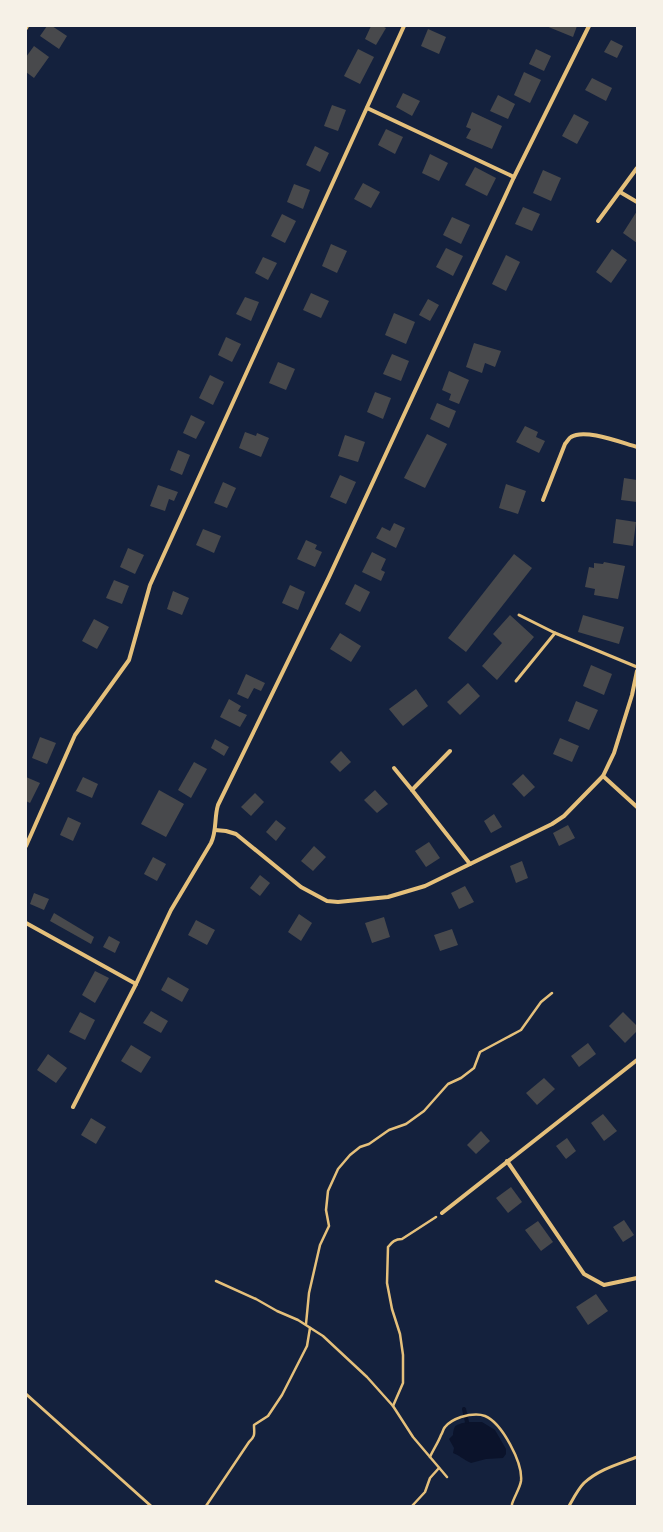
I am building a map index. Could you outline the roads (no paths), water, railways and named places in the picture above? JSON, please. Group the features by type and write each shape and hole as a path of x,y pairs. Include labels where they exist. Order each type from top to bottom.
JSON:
{"street":[{"path":"26,846 75,735 129,660 150,584 404,26"},
{"path":"73,1107 136,984 171,910 211,843 215,830 215,812 218,805 329,577 514,177 589,26"},
{"path":"367,108 514,177"},
{"path":"598,221 637,168"},
{"path":"620,192 637,202"},
{"path":"543,500 565,444 570,437 579,434 595,436 637,447"},
{"path":"215,830 236,834 301,888 328,901 338,902 388,897 425,886 552,824 564,816 603,776 614,753 632,695 637,671"},
{"path":"412,790 450,751"},
{"path":"394,768 470,864"},
{"path":"603,776 637,807"},
{"path":"26,923 136,984"},
{"path":"442,1213 637,1060"},
{"path":"507,1161 584,1274 604,1285 637,1278"}],"lane":[{"path":"519,615 555,633 637,667"},
{"path":"516,681 555,633"},
{"path":"26,1394 151,1506"},
{"path":"568,1506 583,1483 594,1475 605,1468 637,1457"}],"water":[{"path":"467,1422 482,1422 495,1430 506,1449 506,1454 503,1458 486,1459 471,1463 453,1453 454,1448 449,1439 453,1435 456,1426"}],"waterway":[{"path":"464,1409 467,1422"}]}
